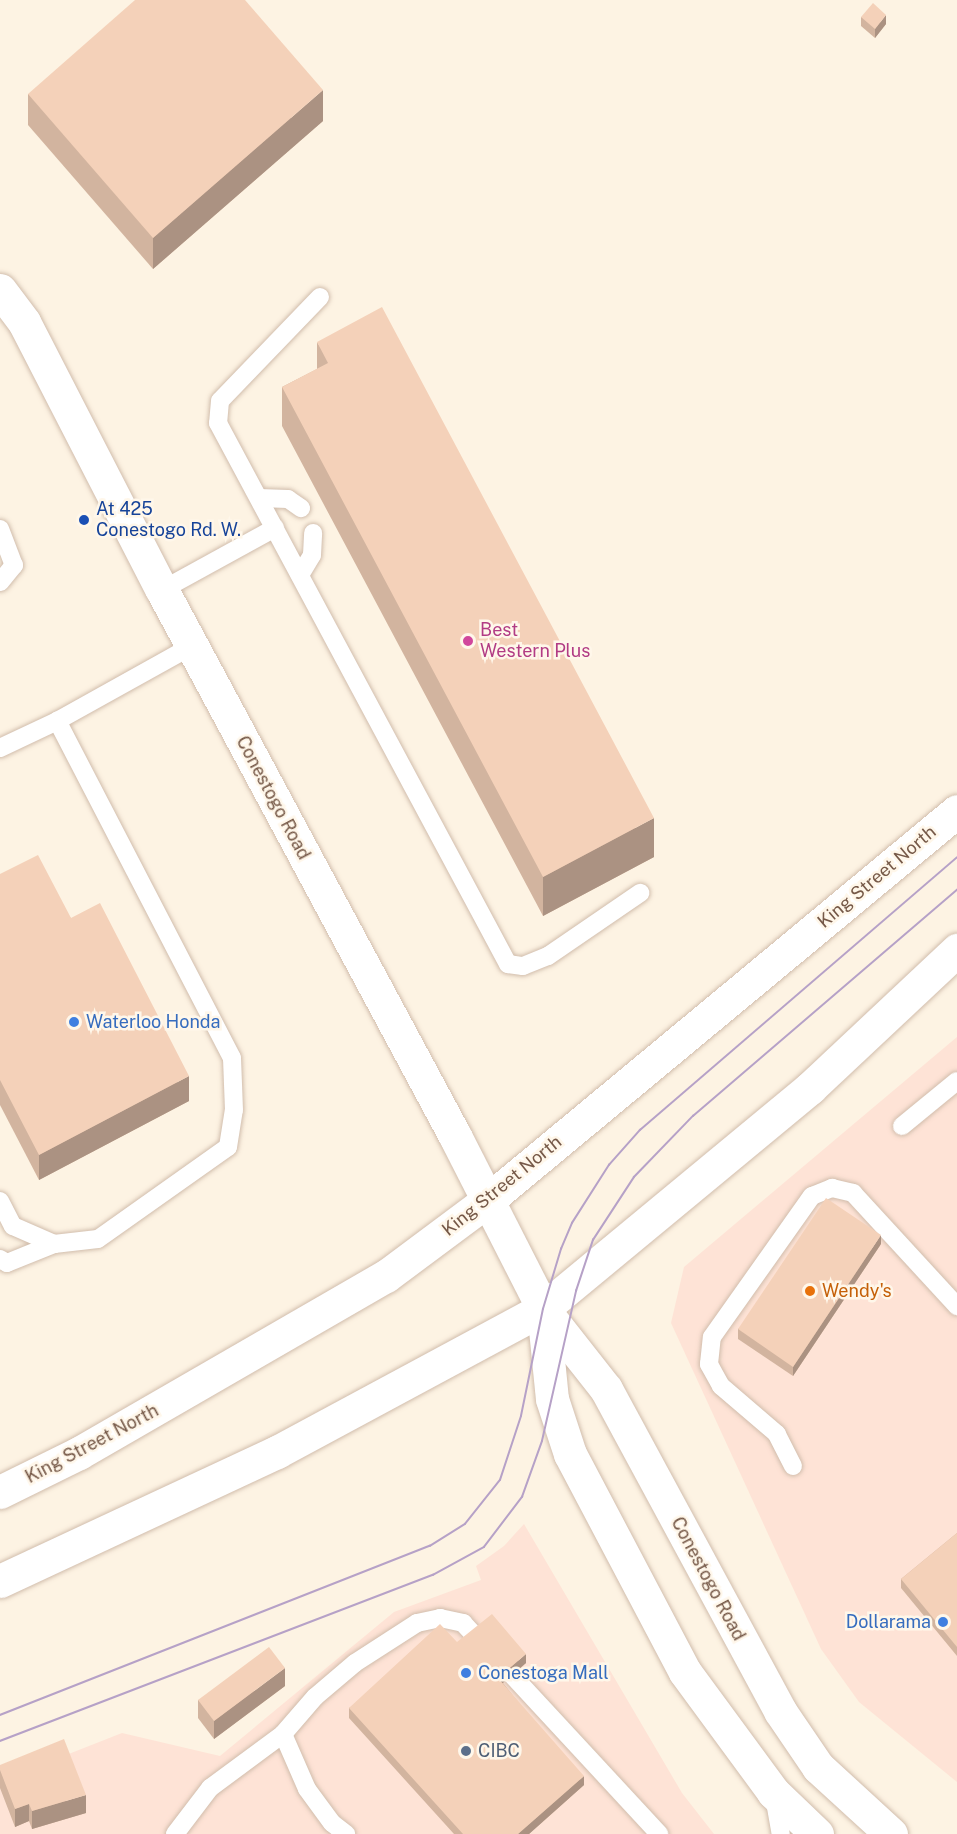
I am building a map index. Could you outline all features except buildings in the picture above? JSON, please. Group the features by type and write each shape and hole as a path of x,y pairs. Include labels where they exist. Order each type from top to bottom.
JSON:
{"street":[{"name":"Conestogo Road","path":"0,290 24,322 162,590 488,1200 543,1309 606,1389 780,1711 818,1767 891,1834"},
{"name":"King Street North","path":"0,1492 80,1453 326,1313 386,1276 488,1200 957,811"},
{"path":"0,1581 277,1452 543,1309 810,1088 957,950"},
{"name":"Conestogo Road","path":"543,1309 552,1400 570,1454 685,1672 773,1792 817,1834"}],"lane":[{"path":"320,297 220,401 218,423 508,964 523,966 548,956 640,893"},
{"path":"259,498 288,499 301,508"},
{"path":"162,590 275,528"},
{"path":"0,529 14,565 0,582"},
{"path":"300,575 312,555 313,533"},
{"path":"0,747 57,721 192,646"},
{"path":"0,1259 7,1263 54,1245 98,1239 228,1147 234,1110 232,1058 57,721"},
{"path":"902,1126 957,1081"},
{"path":"793,1466 777,1434 721,1386 709,1364 712,1337 812,1196 832,1188 853,1193 957,1306"},
{"path":"0,1200 13,1226 54,1245"},
{"path":"175,1834 210,1788 283,1734 315,1697 355,1663 417,1623 453,1619 476,1637"},
{"path":"512,1675 659,1834"},
{"path":"283,1734 308,1789 346,1834"},
{"path":"773,1792 782,1834"}],"shaded area":[{"path":"957,1037 957,1782 859,1702 821,1649 671,1323 684,1267"},
{"name":"Conestoga Mall","path":"524,1524 682,1793 714,1834 0,1834 0,1781 122,1733 220,1756 394,1612 481,1580 476,1566 504,1546"}],"tram line":[{"path":"0,1715 430,1546 465,1524 500,1480 521,1416 543,1309 561,1249 572,1223 609,1165 640,1130 957,857"},
{"path":"0,1741 433,1575 484,1547 522,1497 542,1441 576,1291 593,1240 634,1177 693,1116 957,890"}],"place":[{"name":"At 425 Conestogo Rd. W.","path":"84,520"},
{"name":"Best Western Plus","path":"468,641"},
{"name":"Waterloo Honda","path":"74,1022"},
{"name":"Wendy's","path":"810,1291"},
{"name":"Dollarama","path":"943,1622"},
{"name":"Conestoga Mall","path":"466,1673"},
{"name":"CIBC","path":"466,1751"}]}
